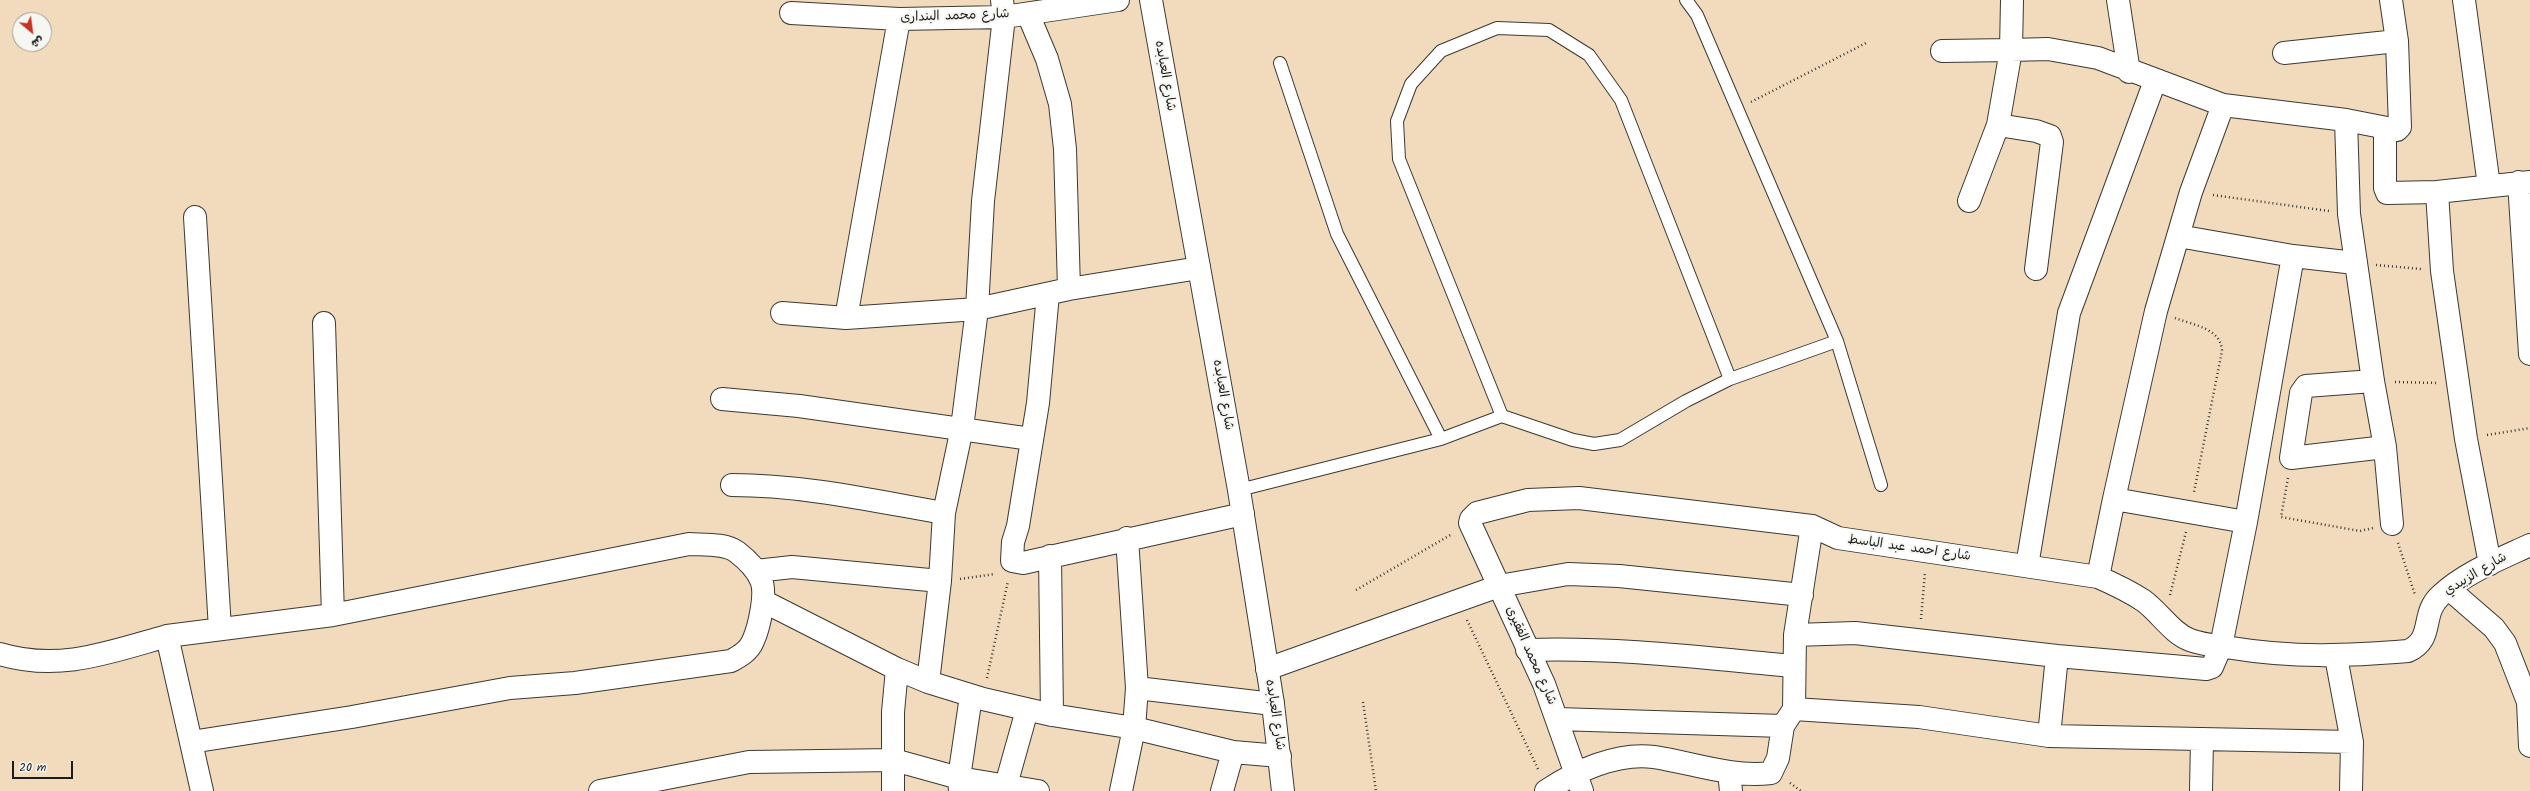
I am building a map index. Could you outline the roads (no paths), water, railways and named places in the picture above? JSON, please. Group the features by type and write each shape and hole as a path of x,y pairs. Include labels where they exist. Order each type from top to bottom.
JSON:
{"street":[{"name":"شارع محمد البندارى","path":"791,12 899,19 1003,8 1028,14 1118,0"},
{"name":"شارع العبابده","path":"1151,0 1239,490 1273,704 1283,791"},
{"path":"1969,201 1998,125 2011,50 2012,0"},
{"path":"2118,0 2129,72"},
{"path":"1942,52 2048,49 2073,52 2098,58 2129,72 2223,105 2346,120 2397,130 2400,127 2397,41 2391,0"},
{"path":"2464,0 2489,186"},
{"path":"928,682 940,581 944,513 962,428 977,309 983,201 1003,8"},
{"path":"1028,14 1047,59 1060,104 1065,149 1069,289"},
{"path":"846,318 899,19"},
{"path":"2284,53 2397,41"},
{"path":"2027,566 2069,313 2156,82"},
{"path":"2098,577 2156,311 2191,192 2223,105"},
{"path":"2346,120 2349,214 2373,381 2385,447 2392,524"},
{"path":"1998,125 2048,134 2052,142 2036,269"},
{"path":"2385,128 2385,188 2387,193 2437,192 2524,182 2530,354"},
{"path":"2437,192 2442,271 2458,384 2466,439 2490,564"},
{"path":"195,217 220,629"},
{"path":"2178,236 2293,256 2355,263"},
{"path":"1795,635 1856,633 2057,656 2206,669 2212,666 2221,646 2246,522 2293,256"},
{"path":"782,313 846,318 977,309 1069,289 1199,268"},
{"path":"1048,294 1038,403 1018,526 1013,542 1011,567 1050,556 1076,552 1127,538 1243,514"},
{"path":"324,323 333,615"},
{"path":"2373,381 2306,386 2300,393 2291,458 2385,447"},
{"path":"722,398 962,428 1031,439"},
{"path":"732,485 762,485 823,493 944,513"},
{"name":"شارع احمد عبد الباسط","path":"1470,523 1471,519 1477,513 1503,505 1553,498 1579,498 1812,526 1838,538 2098,577 2122,587 2144,602 2179,634 2191,640 2275,654 2336,657"},
{"path":"2114,500 2246,522"},
{"name":"شارع محمد الفقيرى","path":"1470,523 1557,719 1579,782"},
{"path":"1547,790 1579,782 1626,758 1653,757 1730,782 1771,774 1777,762 1788,718 1795,635 1812,526"},
{"path":"1121,791 1134,728 1137,688 1127,538"},
{"path":"0,654 16,659 48,662 81,660 167,636 333,615 689,544 716,545 736,552 756,571 762,582 763,601 753,641 744,653 731,661 575,683 510,688 352,717 191,742"},
{"name":"شارع الزبيدي","path":"2336,657 2408,651 2420,644 2426,632 2427,619 2431,607 2449,589 2490,564 2530,545"},
{"path":"1050,556 1052,715"},
{"path":"756,571 792,566 940,581"},
{"path":"1267,669 1499,586 1568,574 1619,576 1802,595"},
{"path":"2449,589 2494,628 2505,642 2529,702 2530,746"},
{"path":"763,601 897,669 928,682 977,698 1052,715 1134,728 1233,752 1280,756"},
{"path":"167,636 202,791"},
{"path":"1527,650 1575,648 1793,666"},
{"path":"2049,736 2057,656"},
{"path":"2336,657 2352,742 2351,791"},
{"path":"893,791 893,712 897,669"},
{"path":"1137,688 1273,704"},
{"path":"960,785 977,698"},
{"path":"1006,785 1027,710"},
{"path":"1557,719 1919,717 2049,736 2352,742"},
{"path":"2201,791 2202,739"},
{"path":"1222,791 1233,752"},
{"path":"600,791 749,762 894,760 960,785 1006,785 1038,791"}],"lane":[{"path":"1686,0 1698,15 1737,109 1838,341 1881,485"},
{"path":"1502,416 1398,159 1397,122 1411,84 1441,51 1497,28 1549,30 1589,55 1621,100 1730,379"},
{"path":"1280,63 1337,234 1441,439"},
{"path":"1239,490 1441,439 1502,416 1573,440 1594,444 1620,440 1686,401 1730,379 1838,341"}]}
